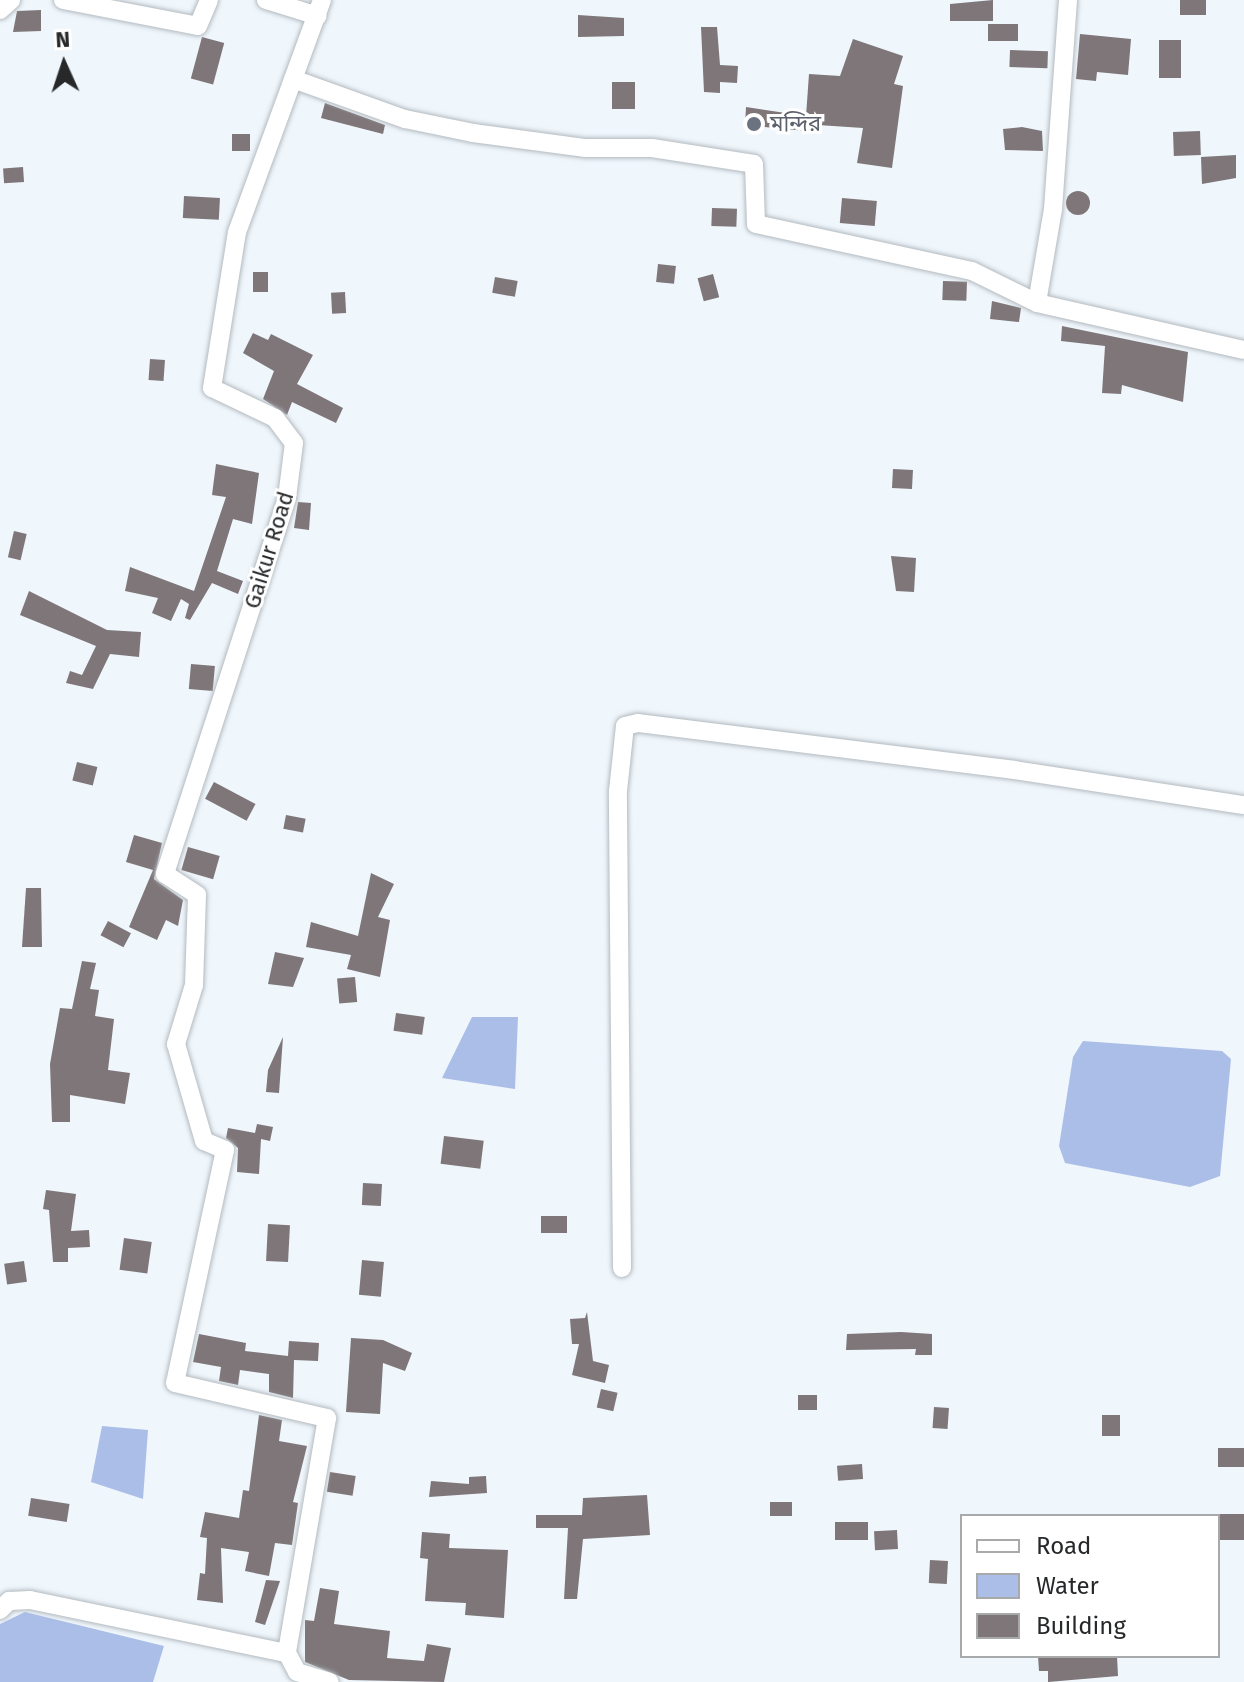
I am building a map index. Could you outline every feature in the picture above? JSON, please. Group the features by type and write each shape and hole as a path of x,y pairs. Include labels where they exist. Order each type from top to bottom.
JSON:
{"street":[{"path":"0,10 11,0"},
{"path":"63,0 198,26 209,0"},
{"path":"266,0 320,8 293,79 405,119 473,133 586,148 652,148 754,164 756,224 972,271 1037,303 1244,350"},
{"path":"1037,303 1053,209 1068,0"},
{"name":"Gaikur Road","path":"287,1653 327,1418 175,1383 225,1150 204,1141 176,1044 194,985 197,895 165,874 292,471 294,443 275,418 212,388 237,232 293,79"},
{"path":"622,1268 618,791 625,726 638,723 1014,770 1244,805"},
{"path":"0,1610 9,1601 30,1600 287,1653 297,1672 329,1682"}],"water":[{"path":"472,1017 518,1017 515,1089 442,1078"},
{"path":"1083,1041 1222,1051 1231,1059 1220,1176 1190,1187 1065,1163 1059,1146 1073,1057"},
{"path":"102,1426 148,1430 143,1499 91,1482"},
{"path":"25,1612 164,1646 153,1682 0,1682 0,1624"}],"building":[{"path":"993,0 993,21 950,21 950,4"},
{"path":"1180,0 1206,0 1206,15 1180,15"},
{"path":"41,10 41,31 13,32 17,11"},
{"path":"578,15 624,18 624,36 578,37"},
{"path":"988,24 1018,24 1018,41 988,41"},
{"path":"701,27 717,27 720,65 738,66 737,83 720,82 720,93 704,92"},
{"path":"1080,34 1131,39 1128,75 1097,72 1096,81 1076,79"},
{"path":"202,37 224,43 213,84 191,79"},
{"path":"853,39 903,56 894,84 903,86 892,168 857,163 863,128 818,125 817,132 745,125 746,107 806,116 809,74 840,76"},
{"path":"1159,40 1181,40 1181,78 1159,78"},
{"path":"1010,50 1048,51 1047,68 1009,67"},
{"path":"612,82 635,82 635,109 612,109"},
{"path":"325,103 385,125 383,134 321,118"},
{"path":"1022,127 1042,131 1043,151 1005,150 1003,129"},
{"path":"1200,131 1201,155 1174,156 1173,132"},
{"path":"232,134 250,134 250,151 232,151"},
{"path":"1236,155 1236,178 1202,184 1201,157"},
{"path":"23,167 24,182 4,183 3,168"},
{"path":"1078,191 1089,198 1090,203 1083,214 1078,215 1067,208 1066,203 1073,192"},
{"path":"184,196 220,198 219,220 183,218"},
{"path":"842,198 877,201 875,226 840,223"},
{"path":"712,208 737,209 736,227 711,226"},
{"path":"658,264 676,266 674,284 656,282"},
{"path":"253,272 268,272 268,292 253,292"},
{"path":"713,274 719,297 704,301 698,278"},
{"path":"495,277 518,281 515,297 492,293"},
{"path":"943,281 967,282 966,301 942,300"},
{"path":"345,292 346,313 332,314 331,293"},
{"path":"992,301 1021,308 1019,322 990,319"},
{"path":"1062,326 1188,352 1183,402 1122,385 1121,394 1102,393 1105,346 1061,341"},
{"path":"253,333 268,340 271,334 313,355 297,384 343,408 336,423 292,402 287,415 263,399 274,371 243,353"},
{"path":"150,359 165,360 163,381 149,380"},
{"path":"216,464 259,473 252,524 233,519 217,571 243,581 238,594 212,583 190,620 185,618 189,604 181,599 171,621 152,613 158,598 125,591 130,567 194,591 226,497 212,495"},
{"path":"893,469 913,470 912,489 892,488"},
{"path":"298,502 311,503 309,530 294,528"},
{"path":"14,531 27,534 21,560 8,557"},
{"path":"891,556 916,558 914,592 896,591"},
{"path":"29,591 107,630 141,632 139,657 110,654 93,689 66,683 70,671 82,675 96,646 20,615"},
{"path":"191,664 215,666 213,691 189,689"},
{"path":"77,762 97,767 93,786 72,780"},
{"path":"214,782 255,804 247,821 205,799"},
{"path":"286,815 306,819 303,833 283,829"},
{"path":"134,835 162,843 154,879 183,900 178,926 166,920 157,940 129,927 153,870 126,862"},
{"path":"188,847 220,856 213,879 181,870"},
{"path":"371,873 394,884 378,917 390,920 380,977 347,969 351,955 306,947 311,922 358,936"},
{"path":"26,888 41,888 42,947 22,947"},
{"path":"108,921 131,933 123,947 100,935"},
{"path":"275,952 304,958 293,987 268,984"},
{"path":"82,961 96,963 90,989 99,990 95,1016 114,1019 108,1070 130,1073 125,1104 70,1095 70,1122 52,1122 50,1064 60,1008 72,1009"},
{"path":"355,977 357,1002 339,1003 337,979"},
{"path":"396,1013 425,1017 422,1035 393,1031"},
{"path":"283,1037 279,1093 266,1092 268,1070"},
{"path":"257,1124 273,1127 270,1141 261,1139 259,1174 237,1172 238,1148 226,1138 228,1128 255,1133"},
{"path":"444,1136 484,1141 480,1169 441,1164"},
{"path":"363,1183 382,1184 381,1206 362,1205"},
{"path":"46,1190 76,1194 71,1231 89,1230 90,1247 68,1248 68,1262 53,1262 49,1210 43,1209"},
{"path":"541,1216 567,1216 567,1233 541,1233"},
{"path":"268,1224 290,1225 288,1262 266,1261"},
{"path":"124,1238 152,1242 147,1274 120,1270"},
{"path":"362,1260 384,1262 381,1297 359,1295"},
{"path":"24,1261 27,1282 7,1285 4,1264"},
{"path":"587,1312 593,1361 609,1365 605,1383 572,1375 579,1344 572,1344 570,1319 585,1318"},
{"path":"199,1334 246,1343 245,1351 288,1356 289,1341 319,1343 318,1361 294,1360 293,1398 269,1392 269,1374 240,1370 238,1385 219,1381 221,1367 193,1362"},
{"path":"847,1334 932,1334 932,1355 915,1355 916,1349 846,1350"},
{"path":"351,1338 383,1340 412,1353 405,1371 383,1363 380,1414 346,1412"},
{"path":"601,1389 618,1393 613,1411 597,1408"},
{"path":"798,1395 817,1395 817,1410 798,1410"},
{"path":"934,1407 949,1408 947,1429 933,1428"},
{"path":"259,1415 282,1420 279,1441 307,1446 293,1502 298,1503 292,1545 275,1543 269,1576 245,1571 249,1552 221,1548 223,1603 197,1600 200,1573 205,1574 207,1538 200,1537 205,1512 239,1518 243,1490 249,1491"},
{"path":"1102,1415 1120,1415 1120,1436 1102,1436"},
{"path":"1218,1448 1244,1448 1244,1467 1218,1467"},
{"path":"862,1464 863,1479 838,1481 837,1466"},
{"path":"330,1472 356,1476 353,1496 327,1492"},
{"path":"486,1476 487,1493 429,1497 431,1481 469,1484 469,1477"},
{"path":"647,1495 650,1535 583,1539 577,1599 564,1599 568,1528 536,1528 536,1515 582,1515 583,1498"},
{"path":"31,1498 70,1504 67,1522 28,1516"},
{"path":"770,1502 792,1502 792,1516 770,1516"},
{"path":"1220,1514 1244,1514 1244,1540 1220,1540"},
{"path":"835,1522 868,1522 868,1540 835,1540"},
{"path":"897,1530 898,1549 875,1550 874,1531"},
{"path":"422,1532 450,1534 449,1548 508,1550 504,1618 465,1615 466,1603 425,1601 428,1559 420,1558"},
{"path":"930,1560 948,1561 947,1584 929,1583"},
{"path":"266,1580 280,1581 265,1625 255,1622"},
{"path":"320,1588 339,1591 334,1624 390,1631 387,1658 424,1661 427,1644 451,1648 444,1682 349,1680 305,1662 305,1620 314,1621"},
{"path":"1038,1658 1117,1658 1118,1676 1048,1682 1048,1671 1039,1671"}],"place":[{"name":"মন্দির","path":"754,124"}]}
